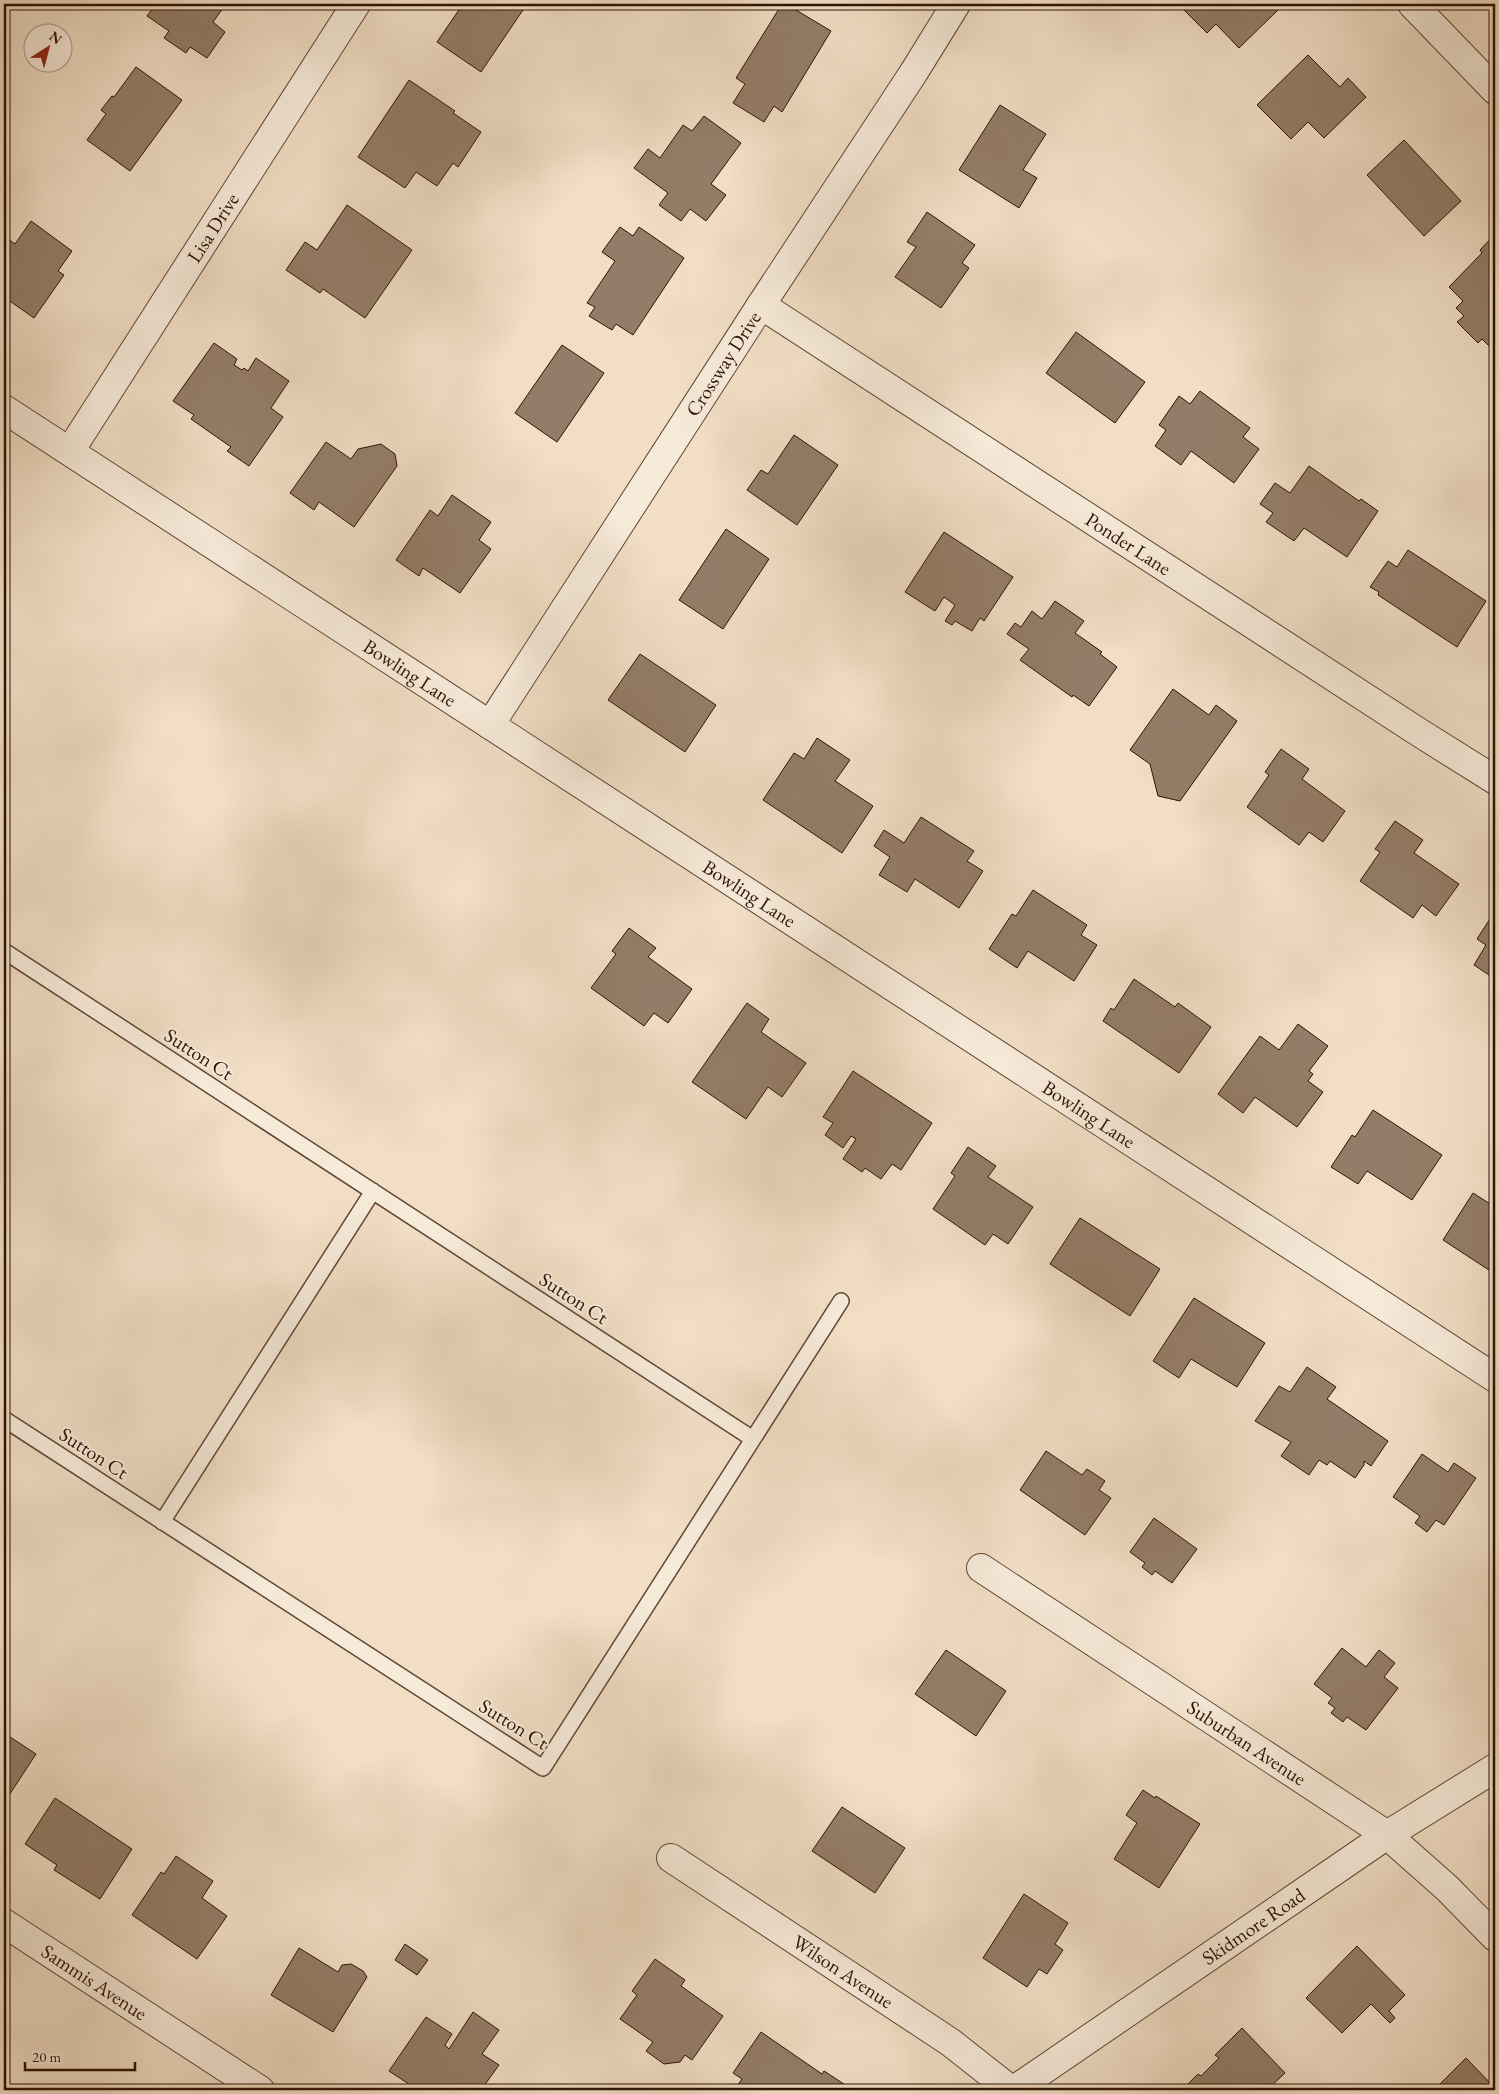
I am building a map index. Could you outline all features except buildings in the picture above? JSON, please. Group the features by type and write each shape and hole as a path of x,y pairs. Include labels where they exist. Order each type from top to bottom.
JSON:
{"street":[{"name":"Lisa Drive","path":"70,451 356,4"},
{"name":"Crossway Drive","path":"490,725 914,72 956,4"},
{"path":"1412,4 1495,90"},
{"name":"Ponder Lane","path":"761,305 1495,780"},
{"name":"Bowling Lane","path":"4,409 1495,1378"},
{"name":"Suburban Avenue","path":"981,1568 1387,1835 1447,1888 1495,1937"},
{"name":"Skidmore Road","path":"1012,2090 1387,1835 1495,1768"},
{"name":"Wilson Avenue","path":"671,1858 950,2042 1012,2090"},
{"name":"Sammis Avenue","path":"4,1923 260,2090"}],"lane":[{"name":"Sutton Ct","path":"4,951 753,1439"},
{"path":"162,1522 373,1191"},
{"name":"Sutton Ct","path":"4,1419 543,1768 841,1301"}]}
